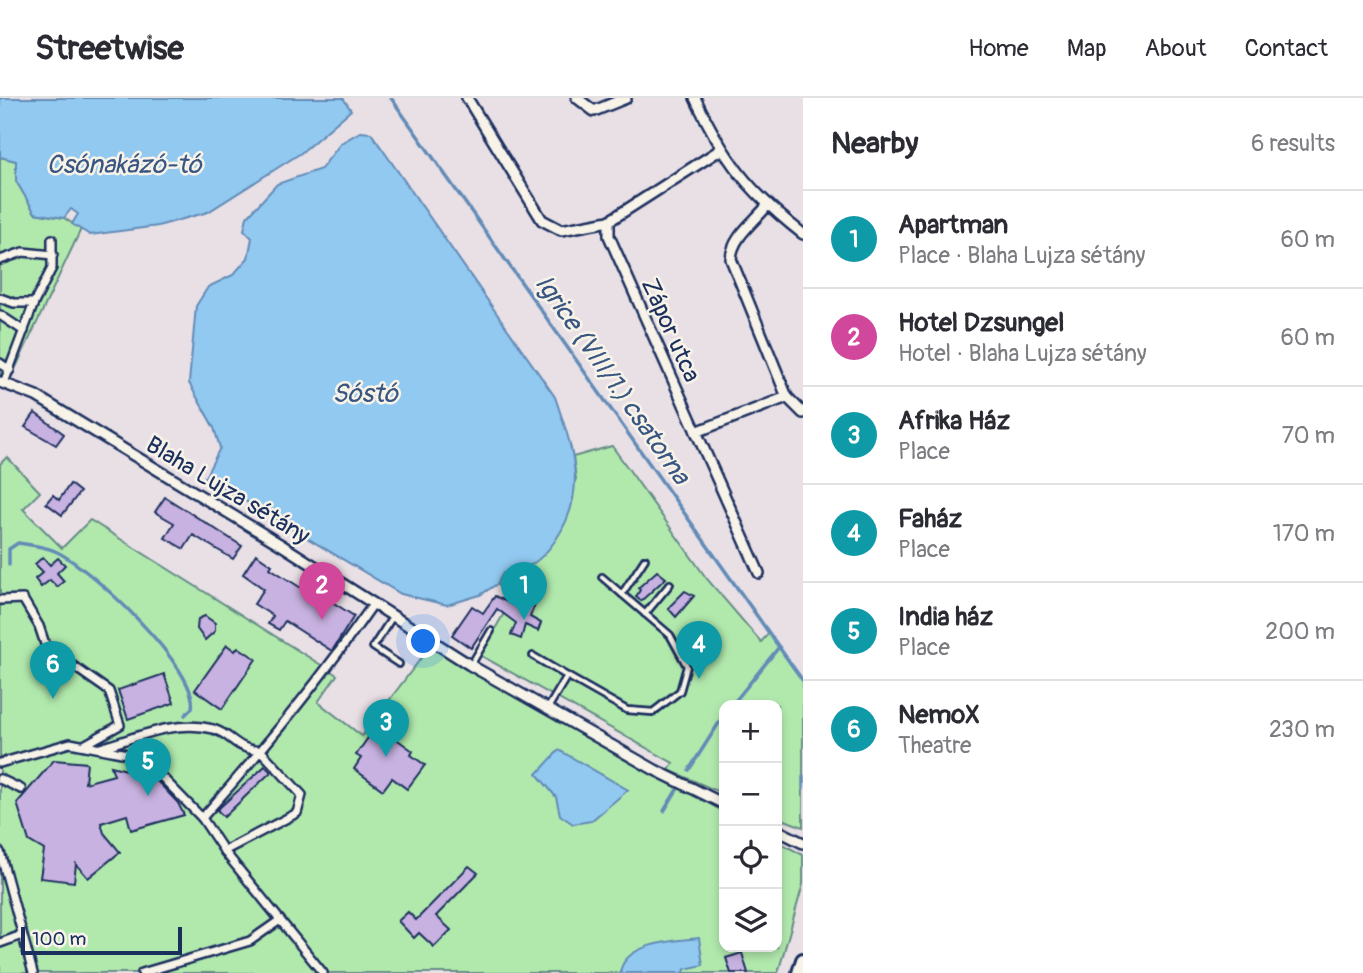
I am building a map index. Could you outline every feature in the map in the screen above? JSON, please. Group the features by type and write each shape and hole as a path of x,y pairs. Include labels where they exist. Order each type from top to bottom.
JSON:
{"main road":[{"path":"799,973 803,960"}],"street":[{"path":"467,98 542,220 561,230 609,221 720,150"},
{"path":"577,98 594,111 626,98"},
{"path":"696,98 720,150 767,206 803,234"},
{"path":"767,206 738,238 731,259 787,397 803,413"},
{"name":"Zápor utca","path":"609,221 609,236 760,573"},
{"path":"2,383 10,370 34,303 52,268 52,239"},
{"path":"0,260 23,252 53,255"},
{"path":"0,298 14,303 34,303"},
{"path":"14,303 3,316 24,331"},
{"path":"0,363 10,370"},
{"name":"Blaha Lujza sétány","path":"2,383 36,396 471,665 655,770 719,802"},
{"path":"696,432 787,397"},
{"path":"1,598 23,599 40,626 46,647 109,691 120,725 96,735 84,745"},
{"path":"202,818 328,669 374,603"},
{"path":"99,748 183,725 215,729 245,750 261,751 302,795 297,813 224,851"},
{"path":"0,763 70,743 127,754 153,768 202,818 224,851 323,973"},
{"path":"0,779 21,789"},
{"path":"782,832 803,843"},
{"path":"0,852 33,973"},
{"path":"142,973 250,940 280,920"},
{"path":"0,943 23,935"}],"lane":[{"path":"622,593 645,559"},
{"path":"533,656 627,710 653,712 680,691 687,666 670,635 602,577"},
{"path":"645,614 670,584"},
{"path":"393,615 373,647 399,664"},
{"path":"471,665 491,631"},
{"path":"548,709 567,676"}],"green space":[{"path":"0,157 16,161 16,181 35,213 64,218 81,229 9,382 0,380"},
{"path":"612,446 707,579 761,642 769,633 803,681 803,827 782,819 782,700 719,700 719,792 669,770 673,763 480,655 511,601 497,584 503,572 517,571 576,479 573,457"},
{"path":"7,457 40,492 23,509 62,548 90,520 337,675 318,702 362,736 431,645 719,809 719,952 782,952 782,844 803,855 803,884 778,973 0,973 0,464"}],"water":[{"name":"Csónakázó-tó","path":"0,98 343,98 351,110 301,153 208,212 158,226 90,235 72,224 78,214 71,209 64,218 35,213 16,181 16,161 0,157"},
{"name":"Sóstó","path":"360,132 371,133 555,397 572,453 575,487 572,505 566,523 555,541 539,560 520,570 503,573 497,584 480,595 447,605 401,594 205,477 220,448 214,428 189,383 196,306 208,287 233,275 248,258 252,238 244,230 247,217 277,184 321,169 341,143"},
{"path":"559,750 628,790 591,821 573,824 560,815 556,797 537,774"},
{"path":"699,938 703,965 685,969 684,973 620,973 631,955 641,949 665,942"}],"building":[{"path":"35,413 64,434 56,445 25,427"},
{"path":"70,484 80,492 62,515 46,503 53,495 59,500"},
{"path":"165,497 242,546 233,559 193,535 184,549 165,538 174,523 155,512"},
{"path":"256,554 272,565 270,568 309,593 312,589 354,616 332,651 285,621 279,630 268,624 273,616 254,604 264,589 243,574"},
{"path":"43,557 50,565 58,558 65,565 57,573 64,581 57,587 50,580 41,587 35,579 43,572 35,564"},
{"path":"657,571 666,578 641,601 636,597 640,590 638,588"},
{"path":"685,591 694,596 676,617 668,608"},
{"path":"539,594 530,617 541,623 538,631 525,625 521,639 511,635 516,623 497,609 471,648 452,635 472,606 483,613 495,596 521,609"},
{"path":"205,616 215,623 215,631 205,640 197,629 198,619"},
{"path":"227,645 235,651 238,647 256,659 222,709 195,690"},
{"path":"164,674 174,703 128,719 118,690"},
{"path":"377,725 413,751 411,755 425,765 407,789 392,778 383,790 354,769 361,758 356,755"},
{"path":"54,760 87,763 85,783 114,775 111,766 146,775 158,782 178,803 184,815 131,830 127,815 101,823 104,833 120,852 88,878 76,864 74,882 40,878 44,850 29,841 17,803"},
{"path":"265,766 271,772 224,817 217,810"},
{"path":"469,866 478,873 436,916 451,930 434,947 419,933 414,938 398,921 408,912 416,920"},
{"path":"742,953 748,973 731,973 726,958"}],"waterway":[{"name":"Igrice (VIII/1.) csatorna","path":"391,98 803,681"},
{"path":"9,565 9,549 18,543 55,551 92,577 139,621 179,670 190,691 192,708 185,715"},
{"path":"736,700 779,647"},
{"path":"689,770 719,723"},
{"name":"Igrice (VIII/1.) csatorna","path":"803,777 803,789"},
{"path":"664,811 678,788"}],"place":[{"name":"Hotel Dzsungel","path":"322,620"},
{"name":"Apartman","path":"524,620"},
{"name":"Faház","path":"699,679"},
{"name":"NemoX","path":"53,699"},
{"name":"Afrika Ház","path":"386,757"},
{"name":"India ház","path":"148,796"}]}
